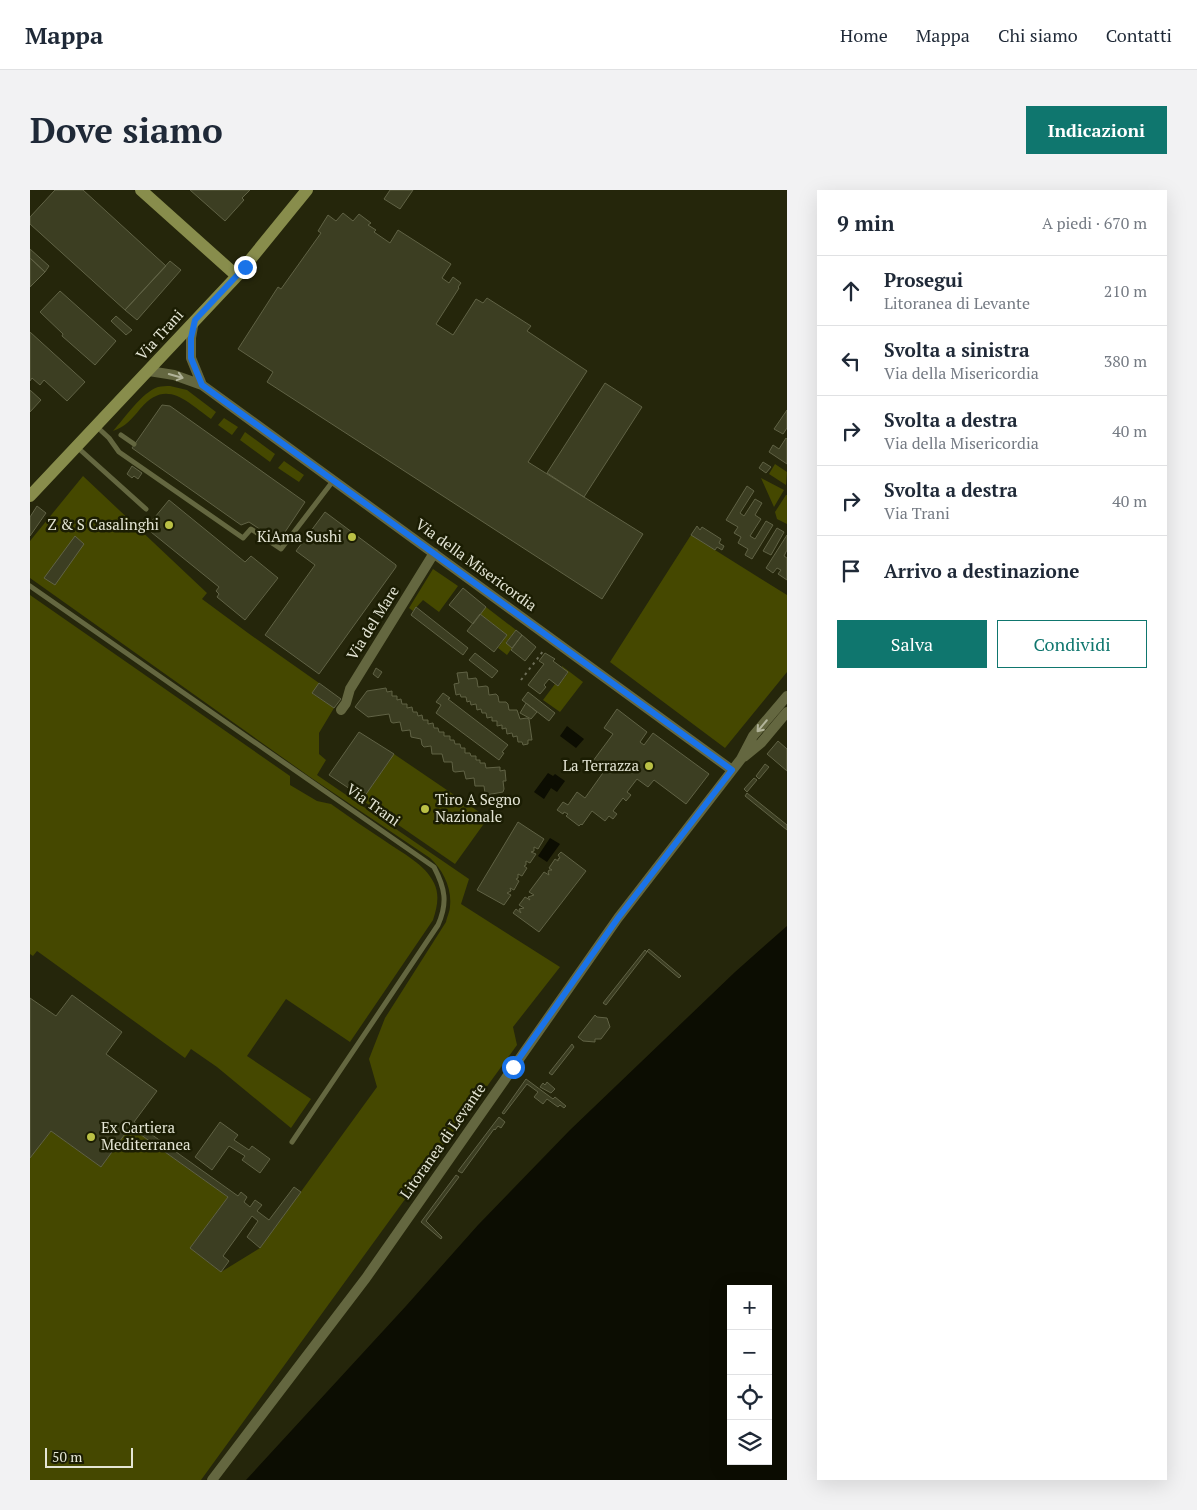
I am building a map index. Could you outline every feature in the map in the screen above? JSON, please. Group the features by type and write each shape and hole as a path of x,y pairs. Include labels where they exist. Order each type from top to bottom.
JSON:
{"main road":[{"path":"141,190 237,276"},
{"name":"Via Trani","path":"30,496 237,276 307,190"}],"street":[{"path":"195,320 191,338 191,358 202,385"},
{"name":"Via della Misericordia","path":"149,371 174,375 202,385 732,770"},
{"name":"Via del Mare","path":"341,710 346,703 350,689 434,553"},
{"path":"741,759 753,736 787,696"},
{"path":"741,759 761,743 787,712"},
{"name":"Litoranea di Levante","path":"212,1480 366,1278 618,918 741,759"}],"lane":[{"path":"96,426 109,438 119,452 243,538 251,529 281,549 334,480"},
{"path":"121,435 134,444"},
{"path":"76,447 146,509"},
{"name":"Via Trani","path":"30,586 434,867 440,879 445,903 438,924 292,1142"}],"path":[{"path":"521,680 544,650"}],"shaded area":[{"path":"170,386 187,390 216,412 211,419 193,405 176,396 159,395 149,400 125,425 113,431 145,395 158,387"},
{"path":"224,418 238,427 232,435 218,425"},
{"path":"245,432 275,454 270,462 240,440"},
{"path":"284,461 304,475 299,482 278,468"},
{"path":"775,464 787,472 786,485 769,474"},
{"path":"83,476 207,593 202,599 319,683 313,694 334,708 319,733 319,754 326,760 317,775 469,879 461,904 560,967 513,1027 517,1045 201,1480 30,1480 30,1158 51,1131 101,1167 130,1127 228,1197 190,1248 221,1272 260,1248 377,1087 369,1059 385,1018 446,922 450,908 450,893 443,874 430,858 310,777 30,578 30,541"},
{"path":"761,478 784,490 774,507"},
{"path":"786,495 787,524 777,519 775,512"},
{"path":"691,535 787,595 787,672 725,748 610,662"},
{"path":"433,569 458,586 439,612 423,600 413,611 409,608"},
{"path":"30,595 290,776 290,785 317,801 331,804 412,859 425,870 434,883 437,892 437,902 433,920 350,1042 286,999 247,1056 311,1099 291,1128 217,1067 191,1049 185,1058 37,951 33,956 30,954"},
{"path":"486,607 516,630 506,642 512,648 507,655 498,648 507,635 480,614"},
{"path":"562,666 583,682 560,712 543,700 555,684 558,686 568,673"},
{"path":"567,726 584,739 576,748 560,736"},
{"name":"Tiro A Segno Nazionale","path":"394,754 488,818 455,864 362,800"},
{"path":"548,773 553,776 555,774 565,781 557,792 551,788 544,799 534,792"},
{"path":"550,838 560,844 547,862 538,856"},
{"path":"787,926 787,1480 246,1480 478,1225 570,1130 735,972"}],"building":[{"path":"55,190 83,190 166,266 125,310 30,224 30,217"},
{"path":"190,190 250,190 242,198 244,200 225,221"},
{"path":"390,190 413,190 400,209 384,199"},
{"path":"343,213 353,221 359,214 371,223 368,225 376,230 374,232 390,243 398,230 451,264 442,278 449,283 453,277 461,283 436,324 453,335 476,299 483,303 487,298 531,326 527,331 587,371 528,462 643,534 602,599 267,382 273,372 238,349 278,287 281,289 321,233 318,231 328,215 336,221"},
{"path":"30,249 49,266 45,272 30,258"},
{"path":"30,258 45,272 30,287"},
{"path":"170,261 181,270 137,320 125,310"},
{"path":"60,291 116,341 95,365 62,336 63,334 40,312"},
{"path":"116,316 132,330 126,335 111,321"},
{"path":"30,332 85,382 67,401 44,380 40,385 32,378 30,381"},
{"path":"605,383 642,407 584,497 547,473"},
{"path":"30,390 41,400 30,412"},
{"path":"162,405 170,406 305,502 281,538 276,540 249,522 241,525 132,448"},
{"path":"787,410 787,428 783,434 774,429"},
{"path":"786,438 787,464 769,452 773,445 779,449"},
{"path":"763,462 771,467 766,473 759,468"},
{"path":"132,466 142,473 138,479 134,476 132,478 127,474"},
{"path":"747,486 754,491 740,513 744,516 755,499 762,503 755,515 761,519 750,536 755,539 766,521 773,525 752,559 745,555 748,549 738,543 741,537 734,533 738,527 726,520"},
{"path":"169,500 245,562 251,556 278,578 245,620 217,597 219,594 216,591 219,587 146,528"},
{"path":"37,506 46,513 30,536 30,517"},
{"path":"325,512 396,565 396,567 319,674 265,635 315,565 296,551"},
{"path":"697,526 700,530 702,527 721,539 719,543 724,546 722,550 717,547 715,550 691,535"},
{"path":"777,528 784,532 771,555 763,551"},
{"path":"787,535 787,550 784,556 787,558 787,580 778,574 781,570 777,568 773,573 766,568"},
{"path":"75,536 84,544 55,585 44,578"},
{"path":"463,588 486,607 473,624 449,605"},
{"path":"416,607 468,648 463,655 411,615"},
{"path":"480,614 507,635 494,652 467,631"},
{"path":"516,630 522,635 512,648 506,643"},
{"path":"522,635 536,647 525,661 511,650"},
{"path":"475,653 498,671 492,678 469,660"},
{"path":"545,653 555,659 553,661 568,672 558,686 549,679 544,685 546,687 540,694 528,685 544,664 539,661"},
{"path":"376,668 382,672 378,678 373,674"},
{"path":"467,672 468,679 476,678 478,687 488,687 489,695 496,694 499,702 506,702 508,704 509,710 517,710 520,719 529,719 532,740 528,740 528,744 523,745 522,742 518,742 517,736 513,737 512,733 507,734 506,728 502,729 502,725 497,726 497,721 492,721 492,717 487,718 486,713 482,713 481,709 477,710 476,704 471,705 470,701 467,702 466,697 461,697 460,694 456,695 454,684 459,683 457,673"},
{"path":"319,683 341,699 334,708 312,693"},
{"path":"386,688 387,692 392,691 392,696 397,696 397,700 401,699 402,704 407,704 407,708 412,707 413,712 417,712 418,716 422,715 423,720 428,720 428,724 433,723 434,728 438,728 439,732 444,732 444,736 450,736 450,740 454,740 455,744 460,744 461,748 465,748 465,753 476,756 476,760 480,760 480,763 485,763 486,768 500,767 500,771 505,770 506,781 503,781 503,792 486,795 484,786 475,786 474,778 466,779 464,771 453,771 452,762 444,762 442,754 432,754 431,746 424,747 421,739 411,737 410,730 402,731 400,722 391,722 389,714 368,717 355,707 367,691"},
{"path":"528,692 555,713 549,721 522,700"},
{"path":"443,693 450,698 448,699 508,745 502,752 504,753 499,760 436,713 441,705 436,702"},
{"path":"526,703 537,712 531,719 520,713"},
{"name":"La Terrazza","path":"617,709 647,732 640,742 644,745 653,733 709,774 686,804 654,780 648,787 637,779 627,792 631,795 626,801 623,798 613,811 617,814 613,819 609,816 605,821 592,811 582,825 579,826 566,816 568,814 564,812 563,814 557,810 563,802 568,805 577,792 585,798 605,770 593,761 613,734 604,728"},
{"path":"359,732 394,754 362,800 349,791 350,789 329,775"},
{"path":"778,741 787,749 787,771 767,754"},
{"path":"765,764 769,767 759,779 756,776"},
{"path":"754,778 757,780 747,792 744,789"},
{"path":"747,793 787,825 787,830 745,796"},
{"path":"518,822 544,839 538,849 534,847 534,851 531,852 536,854 530,863 526,861 524,866 527,868 522,876 518,874 516,879 519,881 514,890 510,888 511,891 507,893 511,895 504,905 477,890"},
{"path":"561,852 586,871 539,932 513,913 516,909 521,913 519,909 524,908 519,905 525,897 530,900 528,897 534,895 529,892 544,872 549,875 549,870 552,870 549,868 555,859 558,861 560,858 558,855"},
{"path":"649,949 681,976 679,978 647,951"},
{"path":"645,950 647,952 606,1005 603,1003"},
{"name":"Ex Cartiera Mediterranea","path":"72,995 122,1032 106,1054 157,1091 134,1122 238,1196 241,1192 247,1197 244,1202 250,1207 255,1200 262,1205 257,1211 269,1220 294,1187 301,1192 260,1248 247,1237 258,1221 252,1216 223,1256 229,1261 221,1272 190,1248 228,1197 130,1127 101,1167 51,1131 30,1158 30,998 56,1016"},
{"path":"595,1015 607,1018 610,1027 601,1039 595,1039 595,1042 583,1041 578,1037"},
{"path":"572,1044 574,1047 552,1075 549,1073"},
{"path":"526,1079 566,1106 564,1108 560,1105 558,1107 547,1099 543,1104 534,1097 538,1092 527,1084 504,1114 502,1113"},
{"path":"547,1082 555,1089 551,1093 540,1087 543,1083 545,1085"},
{"path":"499,1117 505,1122 501,1128 498,1126 494,1129 462,1173 458,1171"},
{"path":"220,1122 238,1135 234,1140 249,1150 252,1146 270,1159 260,1173 242,1160 245,1156 229,1146 212,1170 195,1157"},
{"path":"456,1175 459,1177 426,1221 442,1237 441,1239 421,1222"}],"place":[{"name":"Z & S Casalinghi","path":"169,525"},
{"name":"KiAma Sushi","path":"352,537"},
{"name":"La Terrazza","path":"649,766"},
{"name":"Tiro A Segno Nazionale","path":"425,809"},
{"name":"Ex Cartiera Mediterranea","path":"91,1137"}],"route":[{"path":"245,267 195,320 191,338 191,358 202,385 732,770 618,918 513,1067"}]}
